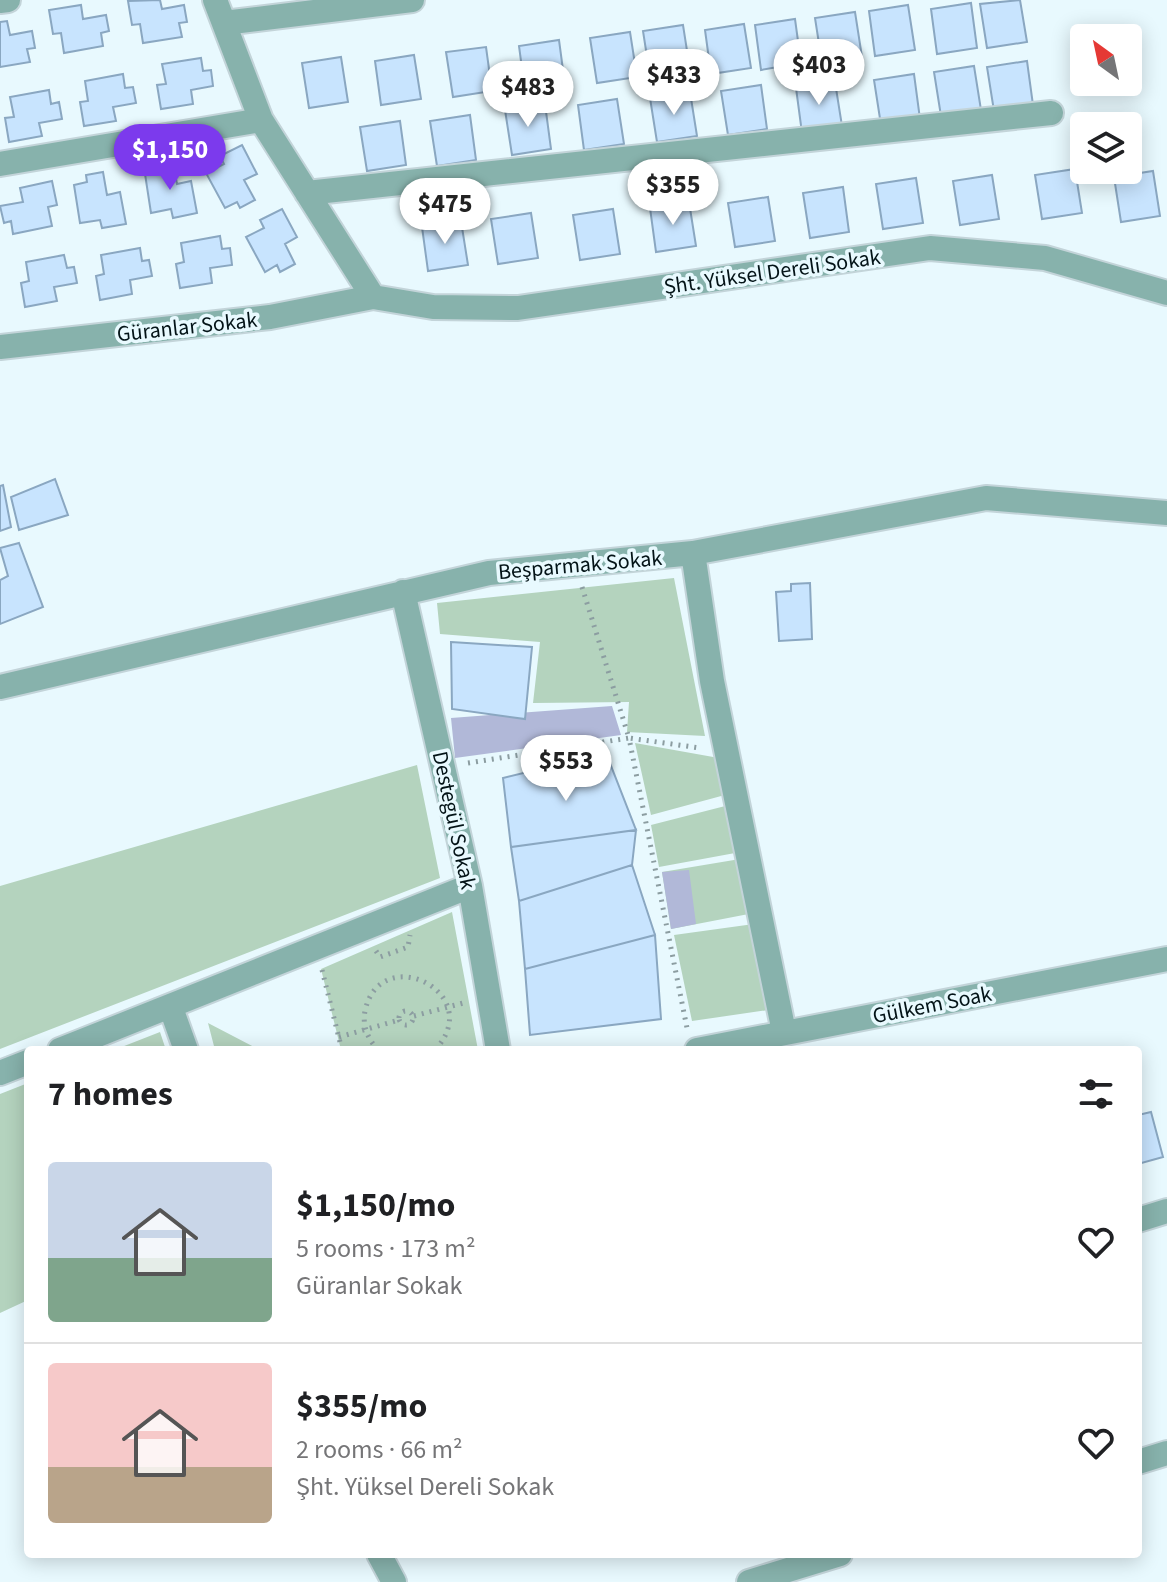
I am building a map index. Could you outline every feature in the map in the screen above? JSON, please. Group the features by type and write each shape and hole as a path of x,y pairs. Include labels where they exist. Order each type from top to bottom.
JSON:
{"street":[{"path":"0,1 8,0"},
{"path":"373,297 261,120 219,11 412,0"},
{"path":"307,193 1051,113"},
{"path":"0,164 261,120"},
{"name":"Şht. Yüksel Dereli Sokak","path":"373,297 433,307 518,308 930,248 1045,258 1167,293"},
{"name":"Güranlar Sokak","path":"0,347 270,317 373,297"},
{"name":"Beşparmak Sokak","path":"0,687 489,573 576,567 693,553 986,498 1167,513"},
{"path":"693,553 726,752 784,1032"},
{"name":"Destegül Sokak","path":"403,592 470,886 497,1046"},
{"path":"71,1046 470,886"},
{"name":"Gülkem Soak","path":"692,1043 784,1032 1167,959"},
{"path":"171,1008 185,1046"},
{"path":"0,1073 24,1064"},
{"path":"1142,1219 1167,1211"},
{"path":"1142,1461 1167,1453"},
{"path":"381,1558 394,1582"},
{"path":"749,1582 827,1558"}],"path":[{"path":"576,567 629,738 692,1043"},
{"path":"444,766 629,738 726,752"},
{"path":"383,943 373,947 380,957 408,947 410,931 402,935"},
{"path":"334,963 321,969 341,1046"},
{"path":"376,1046 366,1030 364,1017 372,993 393,978 406,976 430,983 447,1007 448,1029 437,1046"},
{"path":"339,1037 399,1020 408,1025 414,1016 468,1001"},
{"path":"399,1020 399,1015 405,1010 414,1016"}],"green space":[{"path":"674,578 705,736 627,732 629,702 533,703 540,642 440,634 437,603"},
{"path":"635,743 730,760 736,792 651,815"},
{"path":"417,765 440,878 0,1049 0,886"},
{"path":"737,803 746,851 659,867 651,825"},
{"path":"746,858 759,912 671,929 662,872"},
{"path":"452,912 477,1046 340,1046 321,969"},
{"path":"761,923 775,1009 692,1021 674,935"},
{"path":"208,1023 252,1046 214,1046"},
{"path":"160,1032 165,1046 124,1046"},
{"path":"24,1085 24,1302 0,1313 0,1094"}],"water":[{"path":"612,706 621,735 455,758 451,718"},
{"path":"689,870 696,924 671,929 662,872"}],"building":[{"path":"160,0 162,9 184,5 187,22 179,23 182,37 143,43 140,24 132,25 128,1"},
{"path":"1020,0 1027,42 987,48 980,4"},
{"path":"971,3 977,48 937,54 931,9"},
{"path":"81,5 83,19 106,15 109,31 101,33 103,46 64,53 61,33 53,34 49,10"},
{"path":"908,5 915,50 875,56 869,11"},
{"path":"855,12 862,57 822,63 815,18"},
{"path":"795,19 801,63 761,70 755,25"},
{"path":"7,21 10,35 32,31 35,48 27,49 30,62 0,67 0,22"},
{"path":"744,24 751,68 711,74 705,30"},
{"path":"683,25 690,70 650,76 643,31"},
{"path":"630,32 637,77 597,83 590,38"},
{"path":"559,40 565,85 525,91 519,46"},
{"path":"486,47 492,91 453,97 446,52"},
{"path":"414,55 421,99 381,105 375,61"},
{"path":"341,57 348,102 309,108 302,63"},
{"path":"201,58 203,71 211,70 213,86 191,90 193,104 161,109 157,85 166,84 162,64"},
{"path":"1027,61 1033,105 994,111 987,67"},
{"path":"974,66 981,110 941,116 934,72"},
{"path":"123,74 125,88 133,87 136,103 113,107 116,121 84,126 80,102 88,101 85,81"},
{"path":"914,74 920,119 881,125 874,80"},
{"path":"835,82 842,126 802,133 796,88"},
{"path":"761,85 767,129 728,135 721,91"},
{"path":"49,90 51,104 59,102 62,119 39,123 42,136 9,142 5,118 14,117 10,97"},
{"path":"690,92 697,136 657,142 650,98"},
{"path":"617,99 624,144 584,150 578,105"},
{"path":"545,104 551,149 512,155 505,110"},
{"path":"470,115 476,160 437,166 430,121"},
{"path":"400,121 406,165 367,171 360,127"},
{"path":"242,145 257,174 244,180 255,200 240,208 237,202 225,208 206,173 224,164 220,156"},
{"path":"173,162 177,184 191,181 197,213 173,218 171,209 151,213 145,174 158,172 157,165"},
{"path":"1070,170 1070,184 1077,184 1082,213 1042,219 1035,175"},
{"path":"1153,171 1160,216 1121,222 1115,184 1142,184 1142,173"},
{"path":"103,172 107,195 120,192 126,224 102,228 100,220 80,223 74,185 87,182 86,175"},
{"path":"992,175 999,219 960,225 953,181"},
{"path":"916,178 923,223 883,229 876,184"},
{"path":"52,181 57,205 48,207 52,226 13,234 11,221 4,223 0,206 23,202 20,188"},
{"path":"843,187 849,232 810,238 803,193"},
{"path":"768,197 775,241 735,247 728,203"},
{"path":"689,202 696,246 656,252 650,208"},
{"path":"282,209 297,237 285,244 295,264 280,272 277,265 265,272 246,237 264,228 260,220"},
{"path":"613,209 620,254 580,260 573,215"},
{"path":"531,213 538,258 498,264 491,219"},
{"path":"461,221 468,265 428,271 422,227"},
{"path":"220,236 222,249 230,248 232,265 210,268 212,283 180,288 176,264 184,262 181,243"},
{"path":"140,248 142,261 149,260 152,276 130,280 132,294 100,300 96,276 104,274 101,255"},
{"path":"64,255 67,268 74,267 77,283 54,287 57,301 25,307 21,283 29,281 26,262"},
{"path":"55,479 68,515 19,530 11,497"},
{"path":"3,485 11,527 0,531 0,486"},
{"path":"19,543 43,607 0,624 0,580 8,576 0,548"},
{"path":"810,583 812,639 779,641 776,592 791,591 791,584"},
{"path":"451,642 532,647 525,719 452,709"},
{"path":"606,753 636,830 511,847 503,778"},
{"path":"636,830 632,865 519,901 511,847"},
{"path":"632,865 655,935 525,969 519,901"},
{"path":"655,935 661,1019 530,1035 525,969"},
{"path":"1151,1112 1163,1157 1142,1163 1142,1114"}]}
